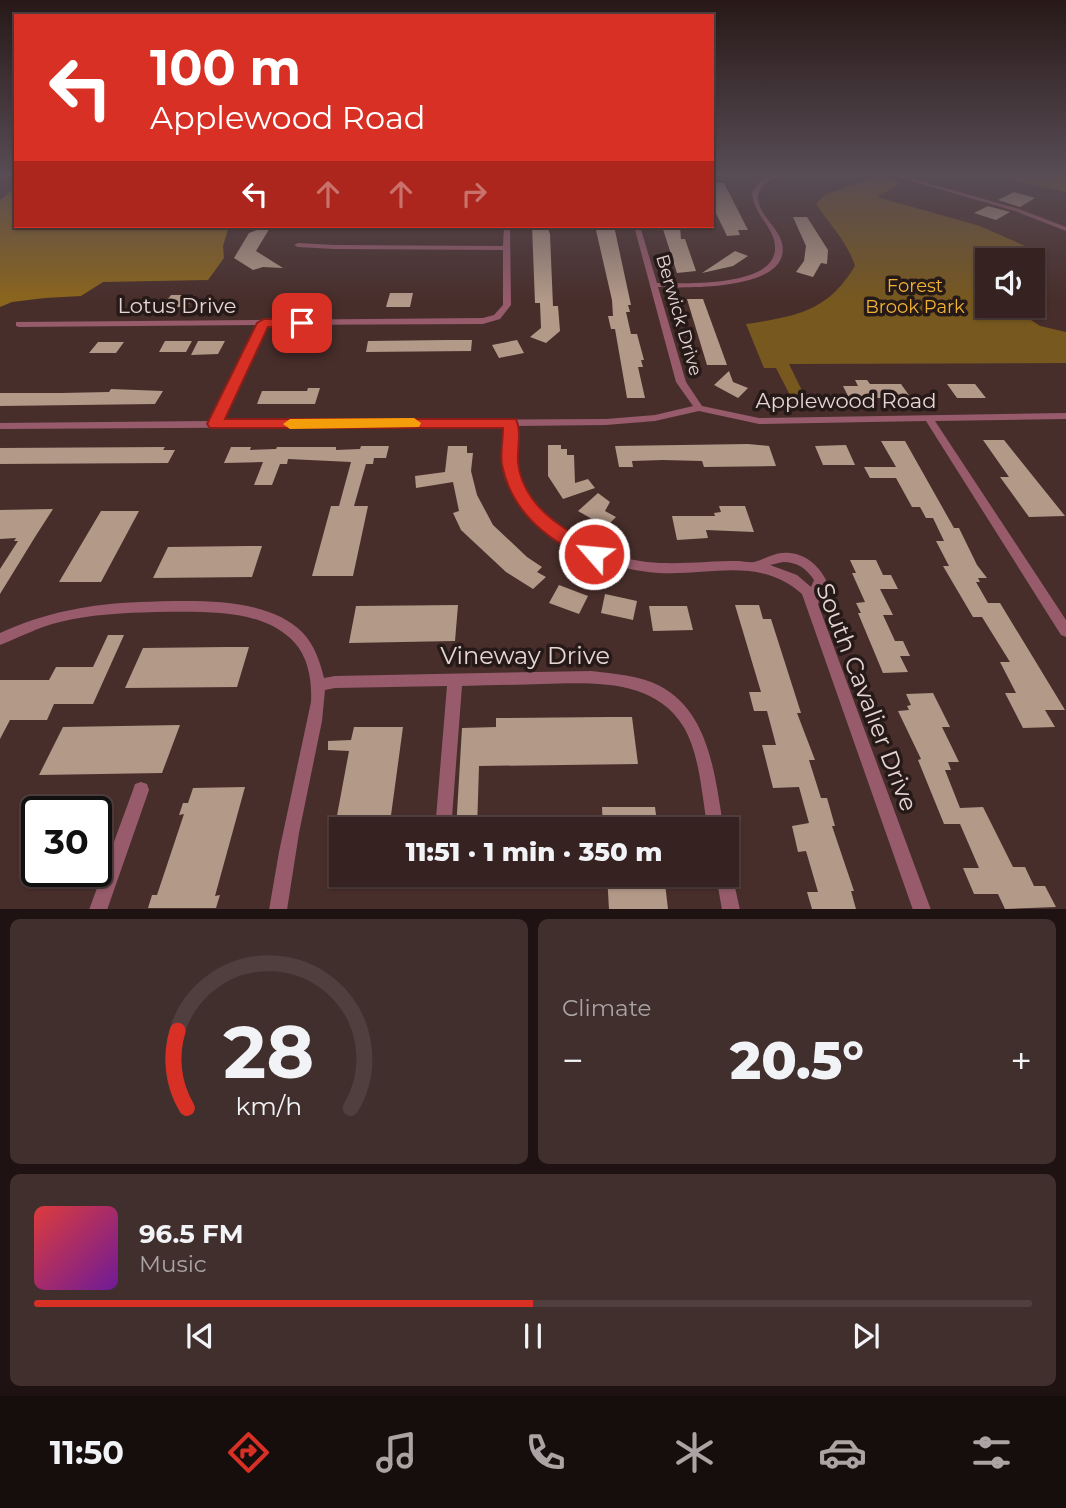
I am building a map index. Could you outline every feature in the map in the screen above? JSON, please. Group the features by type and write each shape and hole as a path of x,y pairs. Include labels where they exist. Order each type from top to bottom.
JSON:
{"street":[{"path":"654,285 722,284 746,279 768,268 777,259 778,244 764,216"},
{"path":"1034,216 1066,229"},
{"path":"298,245 507,248 507,228"},
{"name":"Berwick Drive","path":"639,228 681,382 699,408"},
{"name":"Lotus Drive","path":"19,324 477,322 501,314 507,305 507,248"},
{"path":"215,424 264,323"},
{"name":"Applewood Road","path":"0,426 631,421 671,416 699,408 759,421 1066,416"},
{"path":"929,419 1066,631"},
{"name":"South Cavalier Drive","path":"511,423 510,464 522,498 542,523 576,545 616,561 659,568 771,568 790,575 807,591 922,909"},
{"path":"755,568 770,558 786,556 813,568 820,580 812,604"},
{"path":"0,639 33,623 92,610 190,607 260,614 291,631 308,650 318,685 315,718 278,909"},
{"name":"Vineway Drive","path":"318,685 617,678 660,692 673,700 701,749 714,817"},
{"path":"444,817 455,680"},
{"path":"98,909 142,790"},
{"path":"727,887 731,909"}],"green space":[{"name":"Forest Brook Park","path":"825,216 946,216 980,226 1030,248 975,248 975,318 1028,318 1040,326 1066,332 1066,363 789,364 811,409 797,409 776,368 764,368 746,324 796,314 822,302 855,266"}],"shaded area":[{"path":"0,216 14,216 14,228 228,228 223,246 224,258 208,280 103,282 81,296 12,302 0,307"}],"building":[{"path":"718,216 741,216 748,230 738,230 740,235 727,236"},
{"path":"985,216 1002,216 996,220"},
{"path":"793,217 807,217 828,250 827,264 821,263 813,277 796,272 804,261 806,246"},
{"path":"270,228 256,251 283,268 263,267 253,270 234,258 249,233"},
{"path":"532,228 548,228 553,306 558,306 560,331 546,343 530,337 541,328 540,303 535,303"},
{"path":"595,228 614,228 631,305 628,305 630,312 626,312 631,334 637,334 644,360 641,360 643,367 638,367 645,398 627,398 615,329 611,329 608,316 613,316 612,300"},
{"path":"663,228 680,228 681,239 685,239 696,271 677,273"},
{"path":"735,251 748,256 733,266 702,273"},
{"path":"390,293 413,293 410,307 386,307"},
{"path":"171,295 195,295 187,307 162,307"},
{"path":"687,299 703,299 727,365 707,365"},
{"path":"472,340 471,351 366,352 368,341"},
{"path":"517,340 524,353 499,358 492,345"},
{"path":"165,341 192,341 186,352 159,352"},
{"path":"198,341 225,341 218,354 191,355"},
{"path":"98,342 124,342 116,353 89,353"},
{"path":"729,371 733,382 748,388 738,398 714,385"},
{"path":"855,380 867,380 870,384 901,384 911,398 849,398 843,386 858,386"},
{"path":"947,384 975,384 986,398 957,398"},
{"path":"308,388 320,388 315,404 257,404 262,391 307,391"},
{"path":"111,389 163,391 155,404 0,406 0,393 109,392"},
{"path":"983,440 1004,440 1065,516 1029,517 1000,477 1009,477"},
{"path":"881,441 905,441 954,528 959,528 977,565 987,578 978,578 980,582 976,582 988,603 1000,603 1065,710 1045,710 1055,727 1023,728 1005,693 1016,693 1000,662 1010,662 982,617 973,617 943,566 949,566 936,541 944,541 933,518 926,518 920,507 912,507 896,478 870,478 864,467 896,467"},
{"path":"548,445 561,445 561,449 567,449 567,455 574,455 575,483 588,479 595,488 563,499 548,476"},
{"path":"846,445 855,465 823,465 815,446"},
{"path":"361,446 389,446 386,458 374,458 373,464 366,464 354,506 368,506 353,576 312,576 331,506 339,506 351,462 288,459 287,464 280,464 272,485 254,485 263,462 224,463 231,447 251,447 250,450 336,447 336,450 360,449"},
{"path":"448,446 467,446 467,453 473,453 471,471 477,495 493,525 527,557 542,567 537,572 546,577 533,589 506,572 461,530 453,513 459,511 453,482 416,488 415,476 445,472"},
{"path":"615,446 769,446 776,466 704,467 702,461 663,460 632,461 633,467 619,467"},
{"path":"165,447 163,450 175,450 168,463 0,464 0,448"},
{"path":"598,493 610,502 605,511 616,517 606,527 578,511"},
{"path":"719,506 745,506 754,532 706,530 708,538 677,540 672,516 715,516 714,513 721,512"},
{"path":"53,509 0,594 0,569 18,541 14,541 16,538 0,539 0,510"},
{"path":"101,511 139,511 101,582 59,582"},
{"path":"262,546 252,577 153,578 168,547"},
{"path":"850,560 876,560 883,575 891,575 898,589 880,589 893,615 883,615 895,641 903,641 910,656 900,656 908,672 883,673 858,613 861,613 856,603 865,602 852,573 856,573"},
{"path":"559,585 588,596 579,614 549,603"},
{"path":"605,594 637,601 633,620 601,613"},
{"path":"458,605 455,641 349,643 356,606"},
{"path":"735,605 759,605 763,619 771,619 801,713 797,713 815,760 809,760 821,798 827,798 835,826 832,826 854,891 851,891 856,909 812,909 807,892 818,892 806,851 798,852 792,826 809,823 799,787 773,788 762,745 776,745 767,711 754,711 749,692 761,692"},
{"path":"649,606 687,606 693,630 653,631"},
{"path":"108,635 124,635 93,704 54,704 47,720 10,720 0,739 0,680 49,680 56,667 93,667"},
{"path":"249,647 237,687 125,688 143,648"},
{"path":"933,693 950,727 942,727 959,762 948,762 951,770 945,770 960,808 983,807 1013,867 1025,867 1034,886 1045,886 1056,907 1005,909 998,894 974,894 963,868 979,868 960,824 944,824 918,760 921,759 898,711 909,710 907,706 911,705 906,694"},
{"path":"632,717 638,764 479,766 477,817 457,817 462,728 496,727 496,718"},
{"path":"180,725 162,773 39,775 63,727"},
{"path":"354,727 403,727 391,817 337,817 349,751 328,750 328,741 351,740"},
{"path":"245,787 215,896 220,895 216,908 148,908 152,895 157,895 184,814 179,815 183,803 188,803 193,788"},
{"path":"602,807 655,807 656,817 602,817"},
{"path":"608,887 665,887 668,909 609,909"}],"slow traffic":[{"path":"290,424 414,423"}],"route":[{"path":"302,323 264,323 215,424 511,423 510,464 522,498 542,523 558,535 594,554"}]}
